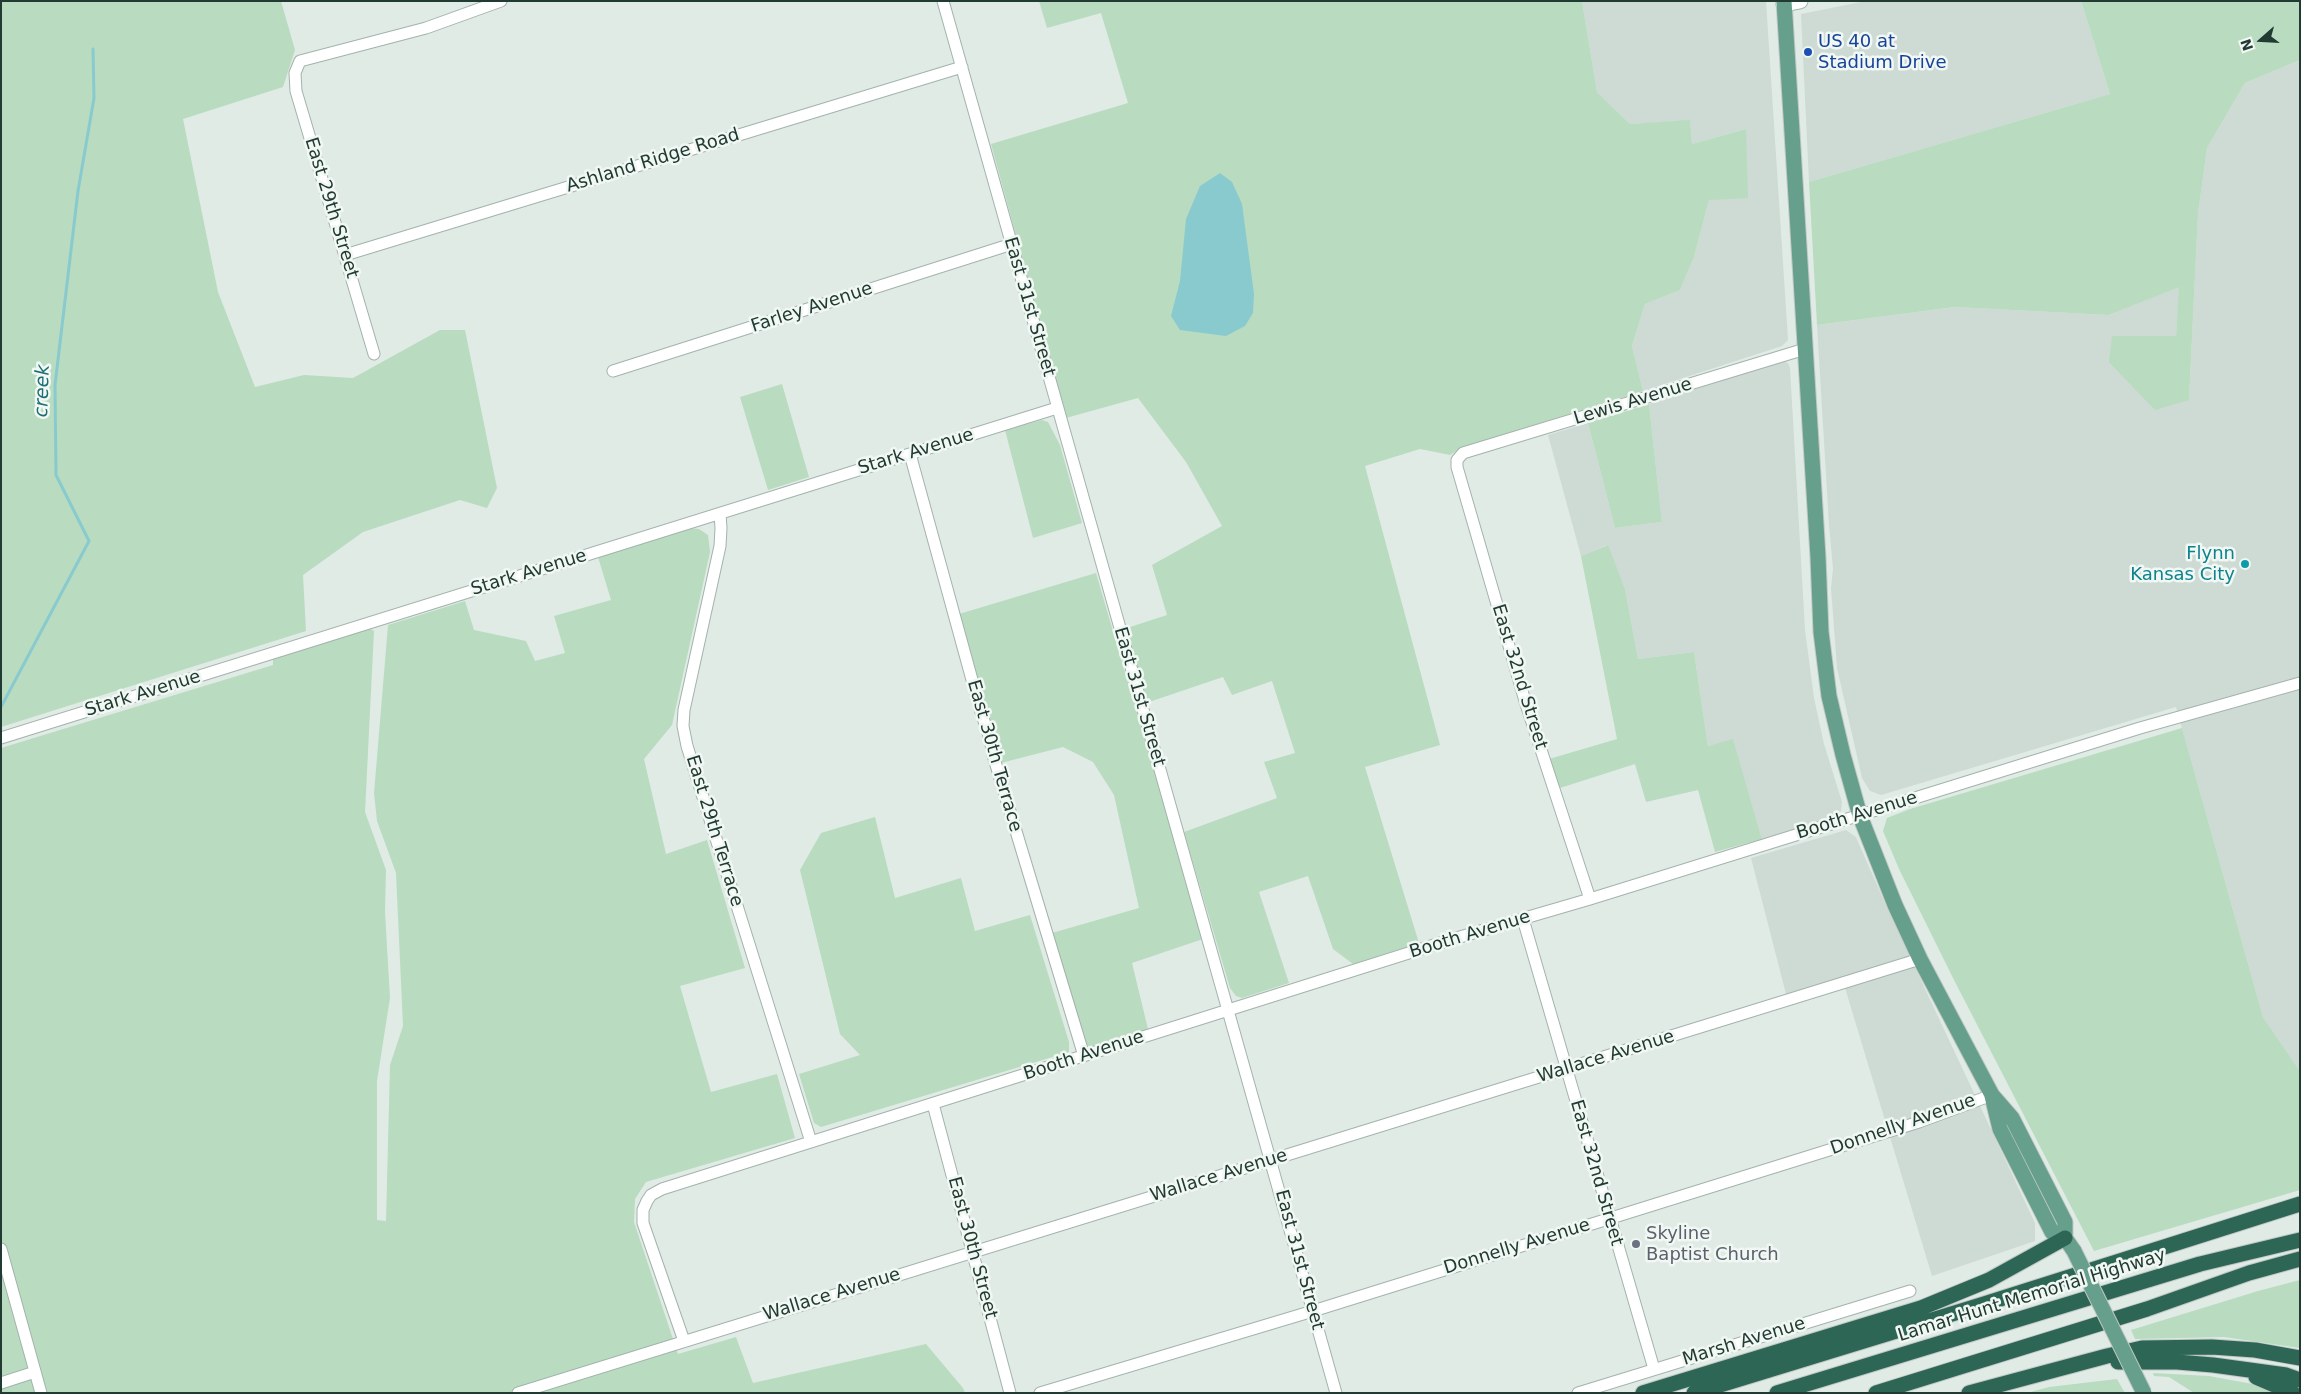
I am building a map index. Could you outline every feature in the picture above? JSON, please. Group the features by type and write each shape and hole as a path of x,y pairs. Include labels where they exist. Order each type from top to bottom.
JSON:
{"highway":[{"path":"1694,1393 2300,1204"},
{"path":"1643,1393 1921,1308 1989,1280 2065,1238"},
{"name":"Lamar Hunt Memorial Highway","path":"1777,1393 2200,1264 2300,1240"},
{"path":"1876,1393 2147,1308 2249,1273 2300,1260"},
{"path":"1969,1393 2107,1356 2159,1347 2212,1347 2255,1350 2300,1358"},
{"path":"2029,1376 2112,1362 2177,1362 2286,1375 2300,1380"},
{"path":"2234,1368 2293,1393"}],"main road":[{"path":"1800,1 1784,3 1821,632 1830,701 1860,816 1895,905 1920,959 1992,1095 2012,1118 2021,1135 2065,1222 2065,1238 2074,1252 2144,1393"}],"street":[{"name":"East 29th Street","path":"374,354 296,91 295,73 300,61 426,28 501,1"},
{"name":"East 31st Street","path":"943,1 1336,1393"},
{"name":"Ashland Ridge Road","path":"345,255 962,67"},
{"name":"Farley Avenue","path":"613,371 1012,244"},
{"name":"Lewis Avenue","path":"1461,455 1805,350"},
{"name":"Stark Avenue","path":"1,738 1057,408"},
{"name":"East 30th Terrace","path":"910,454 993,755 1084,1056"},
{"name":"East 32nd Street","path":"1461,455 1457,460 1456,467 1516,673 1590,899"},
{"name":"East 29th Terrace","path":"720,514 720,546 684,710 683,726 687,746 810,1142"},
{"name":"Booth Avenue","path":"684,1341 644,1223 643,1210 647,1201 662,1189 1523,918 1860,816 2140,728 2300,683"},
{"name":"East 32nd Street","path":"1523,918 1654,1369"},
{"name":"Wallace Avenue","path":"518,1393 1920,959"},
{"name":"Donnelly Avenue","path":"1040,1393 1312,1311 1919,1122 1992,1095"},
{"name":"East 30th Street","path":"932,1104 1010,1393"},
{"path":"1,1249 41,1393"},
{"name":"Marsh Avenue","path":"1578,1393 1910,1291"},
{"path":"1,1383 35,1372"}],"shaded area":[{"path":"1582,1 1766,1 1788,340 1782,346 1643,391 1632,346 1645,304 1680,290 1694,257 1709,200 1746,129 1692,144 1690,121 1630,124 1597,92"},
{"path":"1866,1 2081,1 2110,94 1809,182 1801,14"},
{"path":"2300,60 2300,1071 2263,1017 2176,707 1881,795 1870,791 1862,778 1837,668 1831,588 1833,569 1817,325 1955,307 2109,315 2180,286 2176,336 2112,336 2189,400 2198,214 2207,148 2245,83"},
{"path":"1783,361 1788,363 1790,368 1805,630 1814,698 1824,744 1842,802 1841,811 1836,816 1762,839 1733,740 1708,746 1694,652 1638,659 1625,589 1607,545 1581,556 1548,435 1588,423 1615,528 1662,522 1649,404"},
{"path":"1846,830 1856,837 1888,910 2035,1223 2035,1241 1932,1276 1842,978 1786,994 1751,858"}],"green space":[{"path":"1,1 281,1 295,50 283,87 183,119 218,292 255,387 304,375 353,378 440,330 465,330 497,488 487,508 460,500 363,532 303,575 306,631 1,727"},
{"path":"1039,1 1582,1 1597,92 1630,124 1690,120 1692,144 1746,129 1748,198 1709,200 1694,257 1680,290 1645,304 1632,346 1643,391 1463,447 1450,455 1420,449 1365,466 1440,745 1365,767 1419,943 1353,964 1333,949 1308,876 1259,892 1289,983 1242,998 1236,996 1230,988 1184,832 1277,798 1264,762 1295,753 1272,681 1232,695 1223,677 1146,703 1124,629 1167,615 1152,565 1222,526 1186,462 1138,398 1066,418 991,144 1128,103 1101,13 1047,28"},
{"path":"2081,1 2300,1 2300,60 2245,83 2207,148 2198,214 2189,400 2155,410 2109,362 2112,336 2176,336 2179,287 2109,315 1955,307 1817,325 1809,182 2110,94"},
{"path":"782,384 809,477 768,490 740,397"},
{"path":"1649,404 1662,522 1615,528 1588,423"},
{"path":"1042,420 1048,422 1060,445 1082,523 1033,538 1005,430"},
{"path":"689,528 699,529 708,535 710,552 672,725 644,759 666,854 707,840 745,968 680,986 711,1092 777,1074 795,1138 646,1182 635,1199 634,1222 678,1354 736,1337 753,1383 926,1344 963,1388 965,1393 1,1393 1,748 273,665 273,659 369,628 374,631 365,812 386,870 385,912 390,998 377,1081 377,1220 386,1221 390,1065 403,1026 396,873 377,821 374,793 388,625 465,601 474,630 526,641 535,661 565,653 554,616 611,600 598,557"},
{"path":"1608,545 1625,589 1638,659 1694,652 1708,746 1733,739 1762,839 1715,852 1698,790 1646,802 1635,764 1560,788 1549,759 1617,739 1581,556"},
{"path":"1096,573 1203,939 1132,963 1148,1029 1090,1047 1085,1043 1052,933 1139,908 1114,795 1093,762 1063,747 1001,763 959,614"},
{"path":"2182,728 2263,1017 2300,1071 2300,1190 2094,1251 1955,982 1899,869 1883,831 1887,818 1910,809"},
{"path":"875,817 895,898 961,878 975,931 1030,915 1069,1042 1069,1052 821,1127 814,1123 799,1074 860,1055 840,1034 800,870 821,833"},
{"path":"2300,1280 2300,1348 2224,1337 2135,1339 2131,1330 2258,1291"},
{"path":"2153,1373 2209,1376 2258,1385 2276,1393 2194,1393 2169,1377 2154,1376"},
{"path":"2117,1379 2125,1393 2027,1393 2049,1387"}],"water":[{"path":"1220,173 1232,182 1242,204 1254,294 1253,313 1245,326 1226,336 1180,330 1171,316 1180,281 1186,219 1200,186"}],"waterway":[{"name":"creek","path":"1,707 89,541 56,475 55,385 78,191 94,98 93,49"}],"place":[{"name":"US 40 at Stadium Drive","path":"1808,52"},
{"name":"Flynn Kansas City","path":"2245,564"},
{"name":"Skyline Baptist Church","path":"1636,1244"}]}
